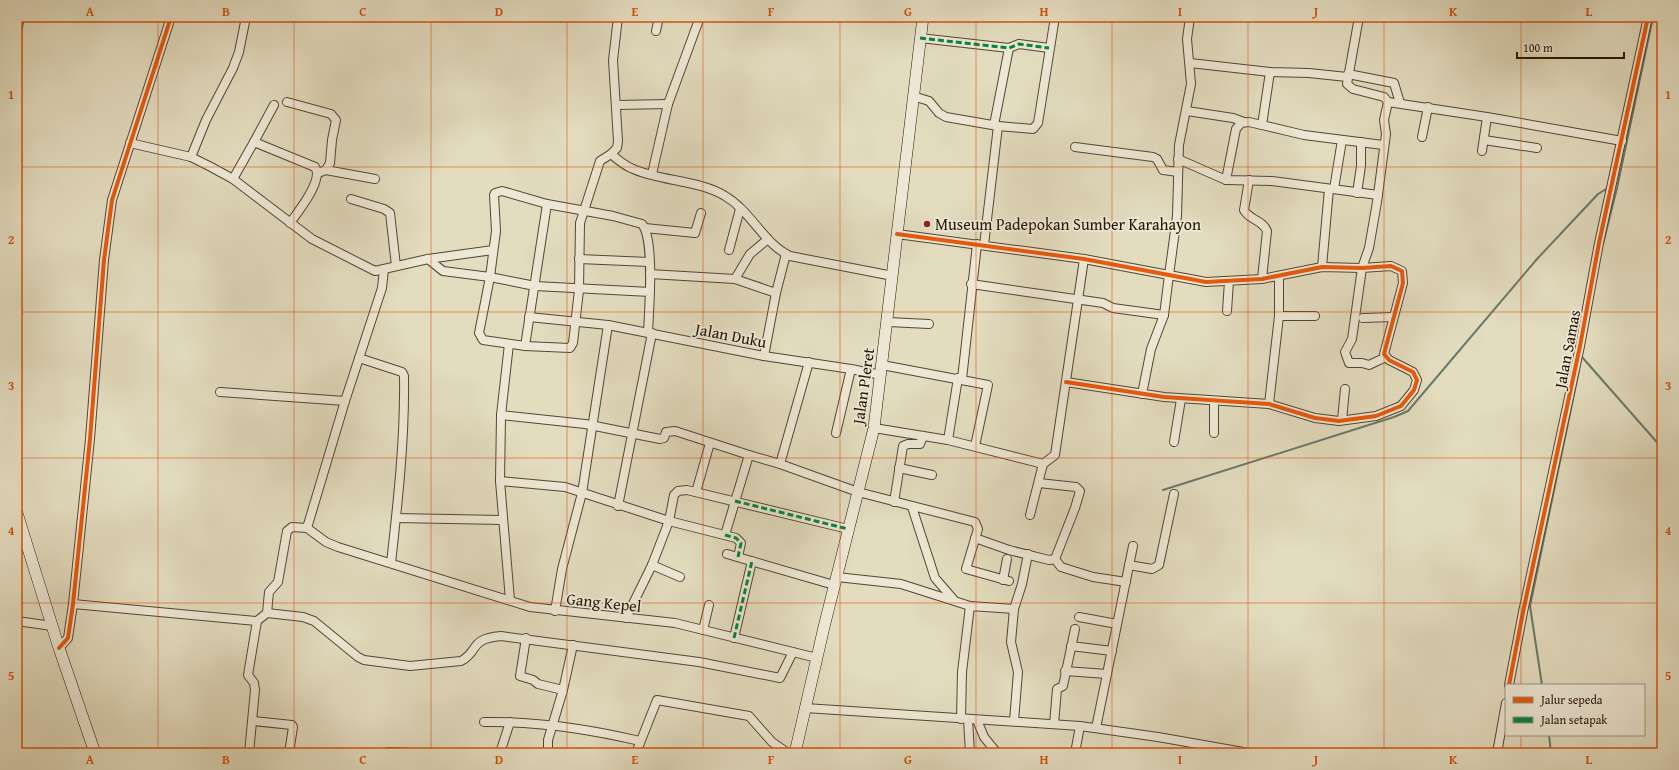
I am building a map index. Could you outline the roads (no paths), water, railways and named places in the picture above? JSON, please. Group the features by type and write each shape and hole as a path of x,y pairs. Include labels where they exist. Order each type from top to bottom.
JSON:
{"main road":[{"name":"Jalan Pleret","path":"795,753 816,658 874,428 888,322 923,17"},
{"path":"17,514 59,648 95,753"}],"street":[{"path":"17,32 20,17"},
{"path":"59,648 68,638 74,604 104,260 112,200 171,17"},
{"path":"191,157 204,124 234,68 239,52 246,17"},
{"path":"618,17 613,60 617,105 618,141 616,150 600,161 584,210 580,224 578,290 573,343 570,348 525,346 483,340 479,335 490,277 496,231 493,198 495,193 502,191 547,204 584,210 637,222 645,228 695,233 701,213"},
{"path":"656,31 659,17"},
{"path":"652,174 668,104 700,17"},
{"path":"913,96 926,99 939,113 946,117 1028,130 1036,126 1038,123 1055,17"},
{"path":"1142,394 1151,349 1164,315 1177,216 1178,159 1191,84 1187,34 1190,17"},
{"path":"1359,17 1347,76 1350,87 1384,97 1388,102 1488,116 1622,141"},
{"name":"Jalan Samas","path":"1509,684 1523,612 1580,346 1599,243 1648,17"},
{"path":"920,38 1009,48 1020,44 1049,48"},
{"path":"948,440 960,378 971,284 980,245 996,126 1009,48"},
{"path":"1190,63 1270,72 1347,76 1394,83 1400,103"},
{"path":"1262,125 1270,72"},
{"path":"287,102 332,114 336,120 330,163 322,172 290,223"},
{"path":"1386,358 1374,364 1367,365 1362,363 1348,363 1345,351 1352,339 1362,268 1369,248 1378,195 1383,145 1386,134 1384,120 1388,102"},
{"path":"617,105 668,104"},
{"path":"233,179 274,105"},
{"path":"1422,137 1428,107"},
{"path":"1187,111 1233,118 1244,122 1304,135 1383,145"},
{"path":"1482,151 1488,116"},
{"path":"1226,180 1236,129 1241,123 1244,122"},
{"path":"1322,267 1331,189 1342,140"},
{"path":"1484,140 1537,148"},
{"path":"254,142 315,167 322,172 375,179"},
{"path":"1357,193 1361,166 1361,142"},
{"path":"130,143 191,157 233,179 312,238 375,271 428,259 493,250"},
{"path":"1075,146 1153,157 1157,159 1163,170 1178,172"},
{"path":"611,154 630,168 721,194 740,208 768,239 786,254 803,260 893,276"},
{"path":"1178,159 1226,180 1272,181 1378,195"},
{"path":"1249,180 1244,210 1264,225 1267,231 1262,279"},
{"path":"351,199 384,209 390,213 396,266"},
{"path":"525,346 547,204"},
{"path":"729,250 740,208"},
{"path":"618,506 633,434 650,333 650,274 648,236 645,228"},
{"path":"897,234 1084,259 1206,282 1262,279 1322,267 1362,268 1391,266 1402,271 1403,283 1384,350 1386,358 1414,372 1416,376 1414,390 1407,400 1392,411 1376,416 1342,420 1315,418 1269,404 1181,399 1066,382"},
{"path":"735,279 750,254 768,239"},
{"path":"764,356 776,293 786,254"},
{"path":"428,259 442,271 490,277 535,286 578,290 650,292"},
{"path":"578,259 649,262"},
{"path":"1030,515 1043,464 1055,455 1084,259"},
{"path":"267,613 269,592 278,582 286,531 292,527 306,528 382,288 384,269"},
{"path":"650,274 735,279 776,293"},
{"path":"1269,404 1278,316 1279,276"},
{"path":"1227,311 1229,281"},
{"path":"971,284 1107,304 1113,308 1164,315"},
{"path":"1278,316 1315,316"},
{"name":"Jalan Duku","path":"529,317 608,325 764,356 851,369 882,370 960,378 988,385 975,446"},
{"path":"1363,318 1393,317"},
{"path":"888,322 929,324"},
{"path":"555,611 562,569 582,493 608,325"},
{"path":"509,344 501,415 500,481 502,520 510,600"},
{"path":"359,358 402,372 404,376 405,408 391,563"},
{"path":"780,464 809,362"},
{"path":"836,433 851,369"},
{"path":"1342,420 1346,389"},
{"path":"220,392 345,401"},
{"path":"1174,442 1181,399"},
{"path":"1214,401 1214,433"},
{"path":"501,415 593,426 660,439 664,438 666,432 674,431 780,464 858,492 975,522 978,528 966,569 1006,581 1007,559"},
{"path":"874,428 948,440 1043,464"},
{"path":"894,502 902,446 908,444 920,444 923,436"},
{"path":"696,492 710,443"},
{"path":"725,535 748,455"},
{"path":"899,468 932,475"},
{"path":"500,481 565,487 618,506 736,538 741,543 738,557"},
{"path":"1039,483 1076,486 1080,492 1055,559"},
{"path":"626,618 652,564 669,521 672,499 676,493 687,490 848,529"},
{"path":"1129,565 1152,569 1160,564 1174,494"},
{"path":"912,507 936,578 943,589 956,602"},
{"path":"396,518 502,520"},
{"name":"Gang Kepel","path":"306,528 331,544 530,607 555,611 675,623 816,658"},
{"path":"975,538 1009,550 1049,560 1055,559"},
{"path":"1096,728 1133,546"},
{"path":"727,554 752,562 835,581 896,582 970,606 1014,609"},
{"path":"1014,721 1018,672 1011,642 1014,609 1022,584 1028,554"},
{"path":"1055,559 1061,567 1093,577 1126,582"},
{"path":"734,638 752,562"},
{"path":"652,564 680,577"},
{"path":"74,604 257,621"},
{"path":"703,630 709,605"},
{"path":"970,606 962,672 964,719 970,753"},
{"path":"249,753 255,690 254,683 248,675 257,621 267,613 303,617 314,620 358,657 364,660 410,666 461,661 468,656 477,642 492,637 526,638 699,662 780,678 793,652"},
{"path":"1079,617 1117,624"},
{"path":"17,621 52,626"},
{"path":"1054,724 1057,689 1063,686 1075,629"},
{"path":"526,638 520,676 533,680 538,684 563,690"},
{"path":"548,753 548,740 551,725 563,690 573,645"},
{"path":"1071,646 1112,651"},
{"path":"1066,671 1107,674"},
{"path":"636,753 655,702 659,700 749,716 772,742 788,753"},
{"path":"805,708 1080,726 1158,737 1248,753"},
{"path":"1497,753 1505,709"},
{"path":"977,720 984,737 997,753"},
{"path":"253,721 292,725 293,727 289,753"},
{"path":"484,722 551,725 614,735 640,742"},
{"path":"500,753 510,722"},
{"path":"1075,753 1080,726"},
{"path":"389,752 410,753"}],"waterway":[{"path":"1603,244 1617,188 1653,17"},
{"path":"1163,490 1394,417 1408,411 1537,259 1598,194 1608,188"},
{"path":"1582,357 1662,448"},
{"path":"1542,684 1530,606 1579,370"},
{"path":"1549,736 1551,753"}],"place":[{"name":"Museum Padepokan Sumber Karahayon","path":"927,224"}]}
